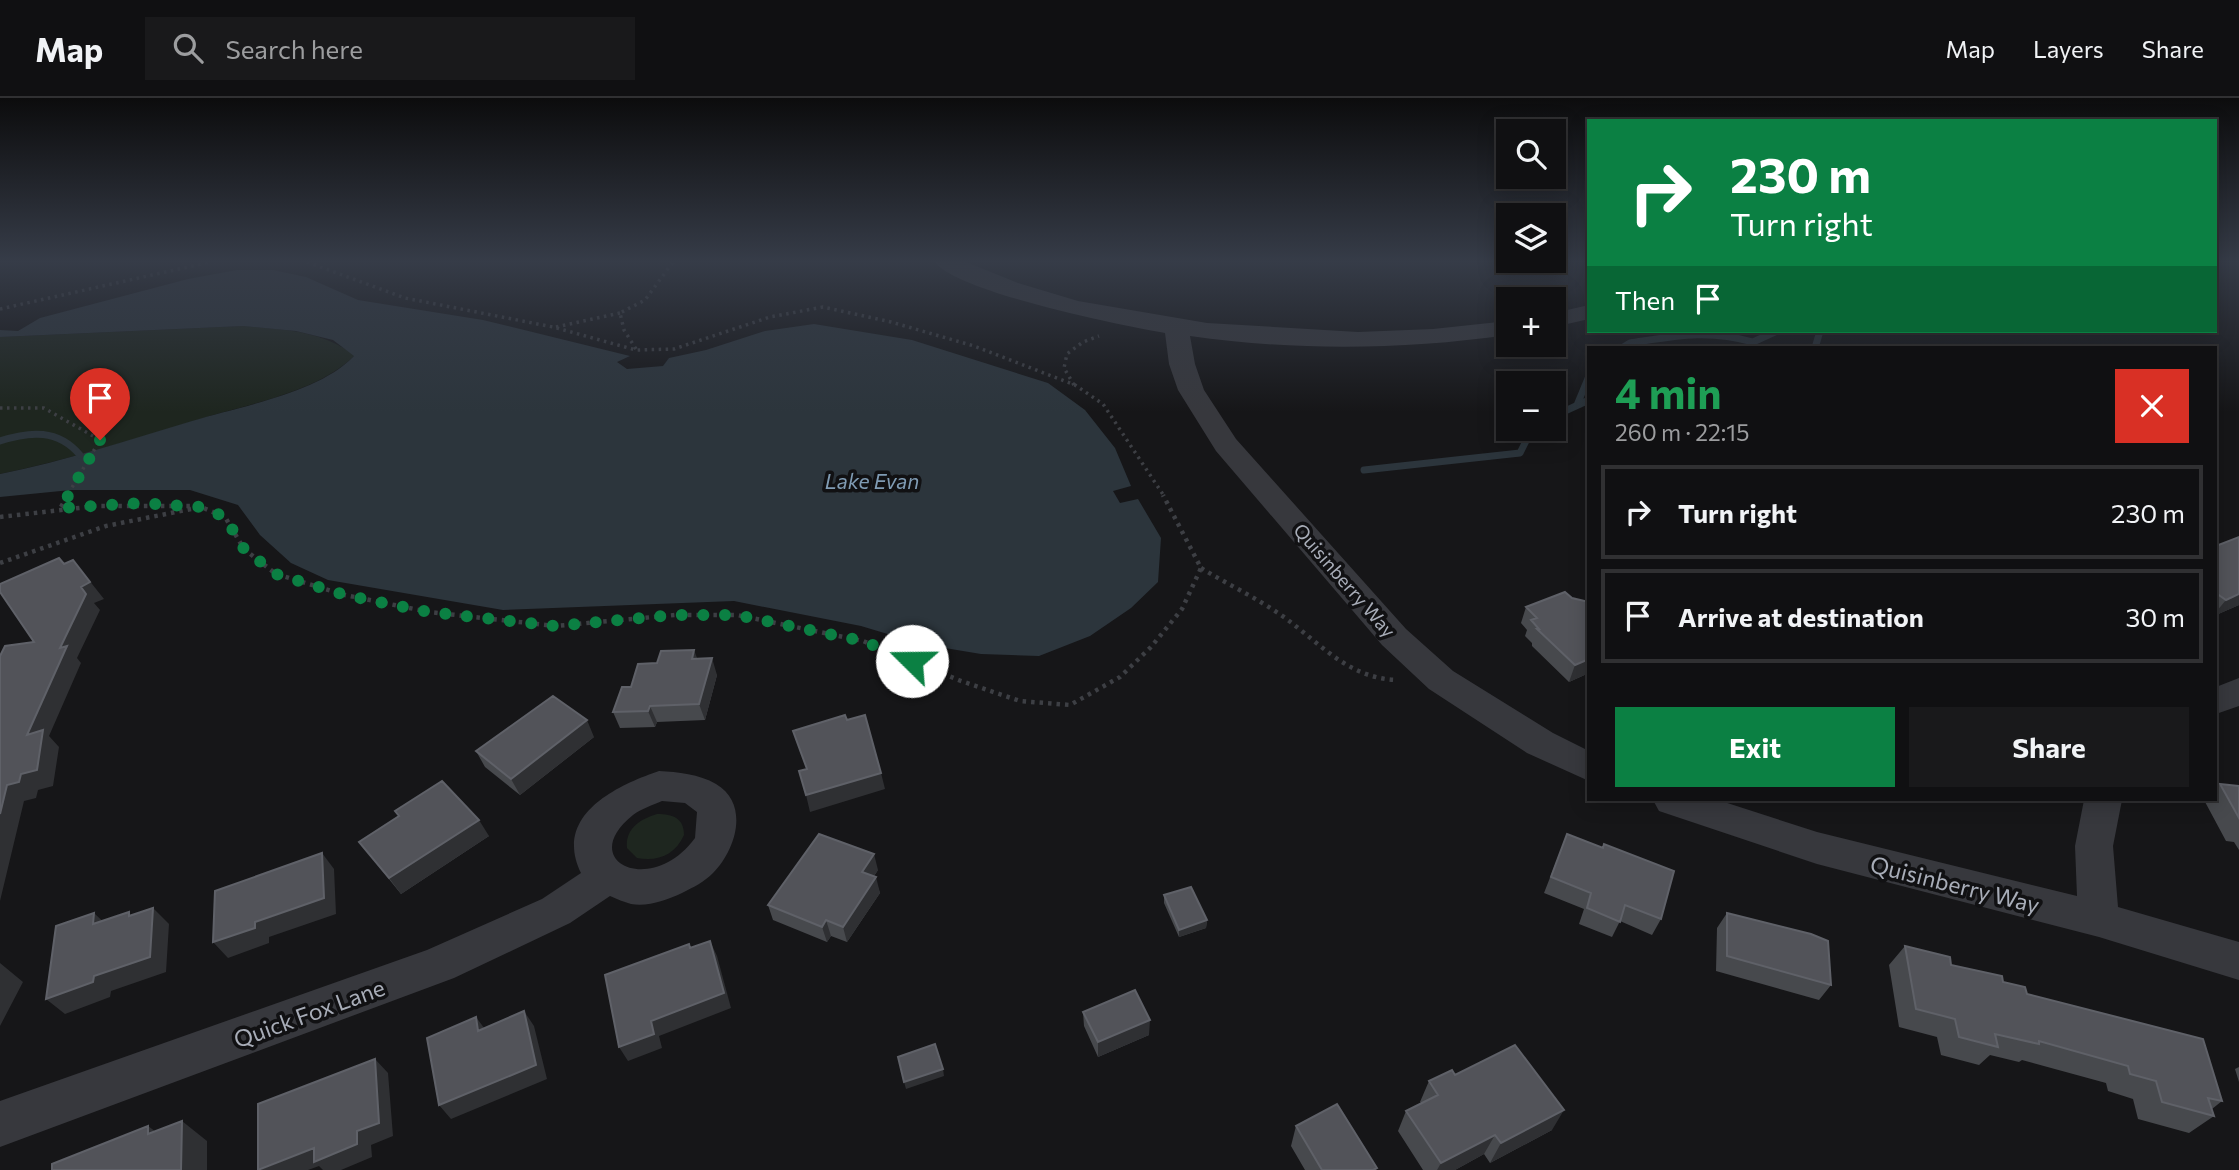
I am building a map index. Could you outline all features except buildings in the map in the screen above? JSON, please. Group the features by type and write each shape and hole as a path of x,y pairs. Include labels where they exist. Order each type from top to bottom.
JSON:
{"street":[{"path":"1101,312 1136,321 1280,339 1344,341 1450,336 1496,330"},
{"path":"1566,317 1587,312"},
{"name":"Quisinberry Way","path":"1177,327 1182,374 1201,412 1226,445 1394,637 1425,665 1485,710 1540,743 1587,766"},
{"path":"2217,701 2239,691"},
{"name":"Quisinberry Way","path":"1675,801 1817,848 2099,919 2239,961"},
{"path":"2099,919 2094,846 2103,801"},
{"name":"Quick Fox Lane","path":"0,1124 439,965 555,911 606,878"}],"path":[{"path":"477,312 553,327 636,350 674,349 770,317 796,312"},
{"path":"845,312 974,346 1075,385 1103,404 1157,483 1201,568 1280,614 1344,663 1371,678 1395,681 1425,665"},
{"path":"553,327 620,313 624,330 636,350"},
{"path":"1075,385 1064,368 1066,354 1083,342 1136,321"},
{"path":"0,408 44,408 100,440 61,508"},
{"path":"0,517 61,508 140,503 201,507 225,517 244,549 276,574 345,595 429,612 555,626 675,615 737,615 863,641 961,681 1020,701 1070,705 1120,677 1152,647 1182,609 1201,568"},
{"path":"0,563 106,526 201,507"}],"shaded area":[{"path":"243,326 288,330 315,336 355,355 322,379 281,396 99,449 0,474 0,337"},
{"path":"657,814 668,815 680,821 684,835 676,848 665,856 637,858 627,848 628,835 640,822"}],"water":[{"name":"Lake Evan","path":"63,312 433,312 483,320 630,356 617,362 627,369 663,366 669,358 706,350 765,331 814,324 912,340 1048,383 1085,410 1115,448 1131,486 1113,491 1120,503 1138,499 1161,538 1158,582 1131,608 1090,636 1039,656 981,654 921,644 861,626 734,601 503,610 328,580 291,563 260,535 238,505 190,490 71,490 0,497 0,474 72,457 278,397 321,380 354,356 333,340 296,331 243,326 0,337 0,330 18,331 40,318"}],"waterway":[{"path":"1625,346 1630,343 1692,335 1721,336 1753,342 1773,333"},
{"path":"1816,346 1819,333"},
{"path":"1577,405 1587,381"},
{"path":"1566,411 1587,401"},
{"path":"0,441 22,435 43,434 62,440 80,455"},
{"path":"1364,470 1520,453 1526,441"}],"route":[{"path":"100,440 61,508 140,503 201,507 225,517 244,549 276,574 345,595 429,612 555,626 675,615 737,615 863,641 912,661"}]}
